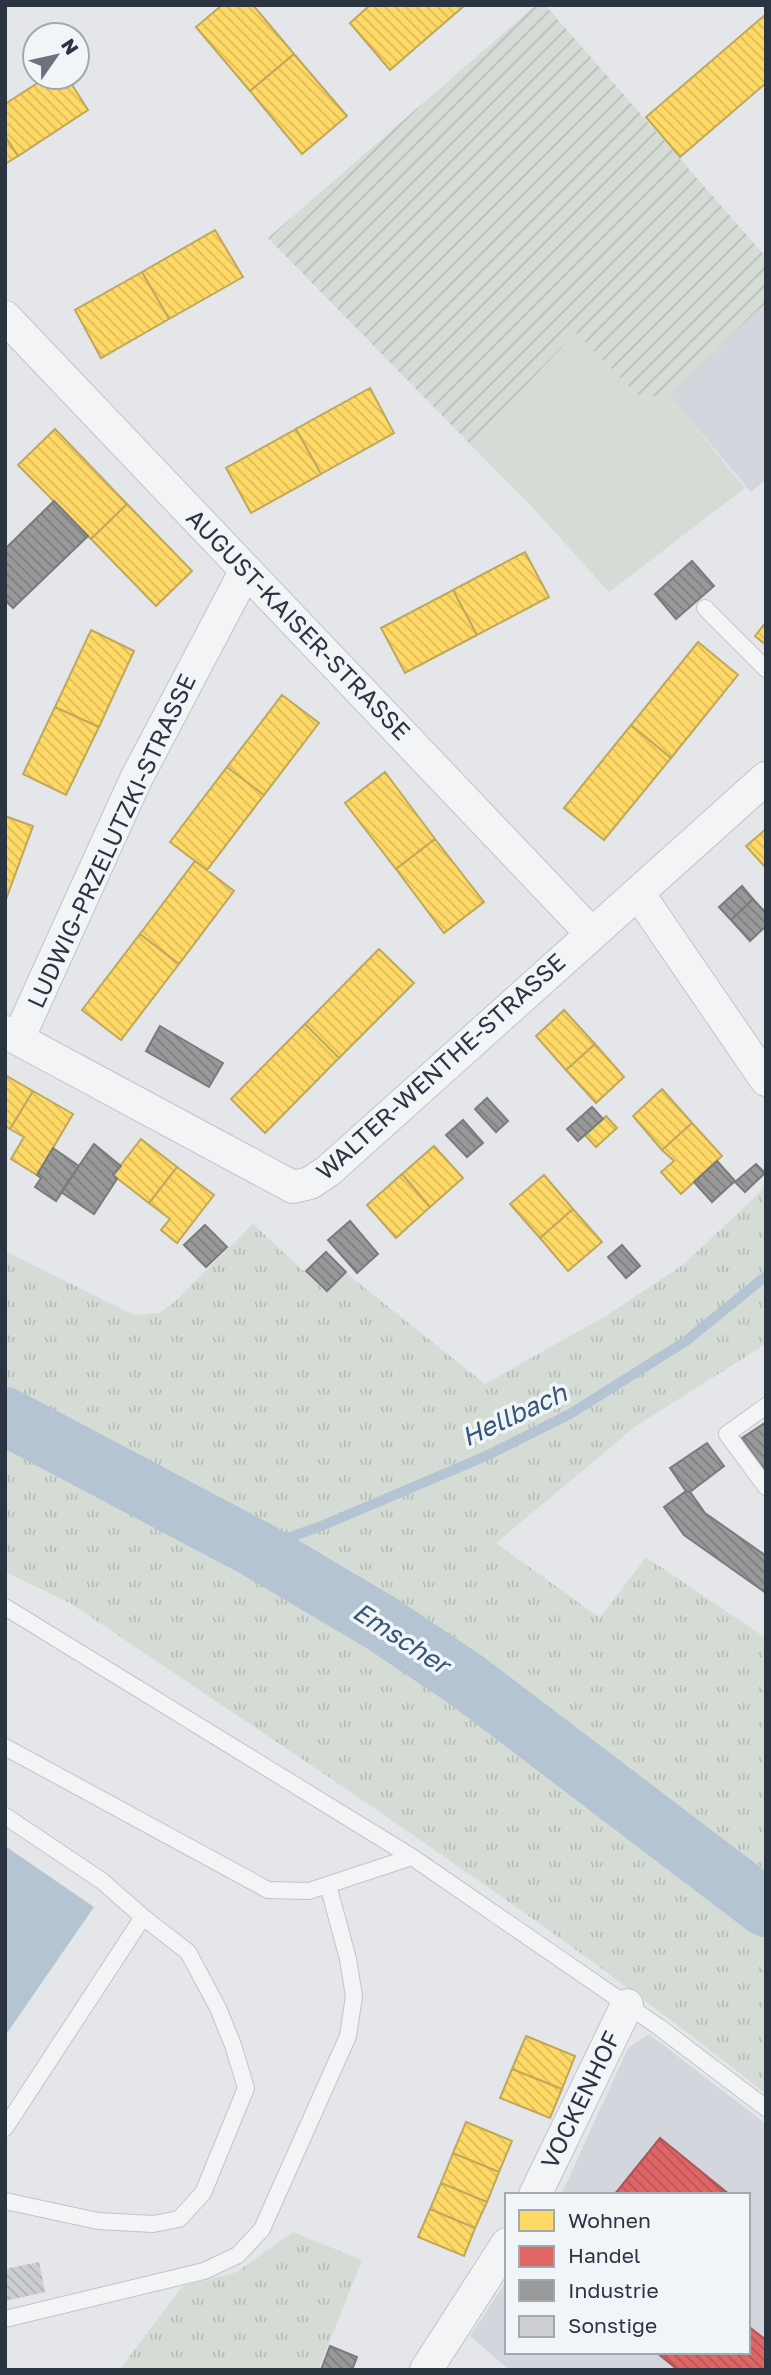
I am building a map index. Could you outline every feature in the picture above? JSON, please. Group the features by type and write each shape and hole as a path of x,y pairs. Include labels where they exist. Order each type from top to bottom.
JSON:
{"street":[{"name":"AUGUST-KAISER-STRASSE","path":"5,317 591,933"},
{"name":"LUDWIG-PRZELUTZKI-STRASSE","path":"12,1036 136,779 246,570"},
{"name":"WALTER-WENTHE-STRASSE","path":"12,1036 293,1187 310,1183 328,1171 766,778"},
{"path":"638,893 766,1080"},
{"name":"VOCKENHOF","path":"536,2193 627,2005"},
{"path":"426,2370 505,2247"}],"lane":[{"path":"705,608 766,668"},
{"path":"766,1406 727,1434 766,1487"},
{"path":"5,1607 412,1857 627,2005 766,2108"},
{"path":"5,1747 268,1890 309,1891 412,1857"},
{"path":"5,1816 102,1881 188,1952 218,2008 246,2088 203,2193 179,2219 153,2224 98,2221 5,2201"},
{"path":"5,2319 204,2271 238,2255 262,2229 348,2036 354,1996 348,1959 328,1885"},
{"path":"5,2128 143,1917"}],"shaded area":[{"path":"766,303 766,479 751,492 668,394"},
{"path":"649,2034 766,2124 766,2370 509,2370 470,2336 505,2283 505,2354 750,2354 750,2193 562,2193 628,2048"}],"green space":[{"path":"536,5 545,5 766,257 766,303 668,394 641,398 576,333 470,444 268,238"},
{"path":"577,333 641,398 668,394 745,488 609,592 533,508 470,444"},
{"path":"766,1182 766,1344 636,1426 496,1543 600,1618 646,1557 766,1638 766,2094 597,1965 423,1842 70,1603 5,1572 5,1251 134,1315 159,1313 173,1303 253,1224 326,1292 346,1273 485,1384 609,1314 684,1264 759,1193"},
{"path":"293,2232 362,2260 318,2370 119,2370 183,2286 237,2272"}],"water":[{"path":"5,1846 94,1907 5,2036"}],"building: Wohnen":[{"path":"222,5 253,5 294,54 250,91 196,27"},
{"path":"370,5 465,5 390,70 350,23"},
{"path":"766,14 766,83 680,157 646,117"},
{"path":"294,54 347,116 302,154 250,91"},
{"path":"25,91 76,91 88,110 18,156 5,136 5,104"},
{"path":"5,136 18,156 5,164"},
{"path":"215,230 243,277 169,319 142,272"},
{"path":"142,272 169,319 101,358 75,310"},
{"path":"370,388 394,433 321,474 296,429"},
{"path":"55,429 127,504 91,539 18,465"},
{"path":"296,429 321,474 251,513 226,468"},
{"path":"127,504 192,571 156,606 91,539"},
{"path":"525,552 549,597 477,635 453,590"},
{"path":"453,590 477,635 405,673 381,628"},
{"path":"766,622 766,645 755,636"},
{"path":"91,630 134,651 99,727 55,707"},
{"path":"698,642 738,675 671,758 631,725"},
{"path":"282,695 319,723 264,795 227,767"},
{"path":"55,707 99,727 66,795 23,774"},
{"path":"631,725 671,758 604,840 564,808"},
{"path":"227,767 264,795 207,870 170,842"},
{"path":"385,772 435,839 396,869 345,803"},
{"path":"5,816 33,826 5,902"},
{"path":"766,829 766,868 746,846"},
{"path":"435,839 484,902 444,933 396,869"},
{"path":"195,861 234,891 179,964 140,934"},
{"path":"140,934 179,964 121,1040 82,1010"},
{"path":"379,949 414,983 339,1058 305,1024"},
{"path":"564,1010 595,1044 566,1070 536,1036"},
{"path":"305,1024 339,1058 265,1133 231,1099"},
{"path":"595,1044 624,1077 596,1103 566,1070"},
{"path":"5,1075 33,1091 10,1129 5,1126"},
{"path":"662,1089 692,1123 662,1150 633,1116"},
{"path":"33,1091 73,1114 37,1175 11,1159 24,1137 10,1129"},
{"path":"606,1116 617,1128 596,1147 585,1135"},
{"path":"692,1123 722,1156 681,1194 661,1172 674,1161 662,1150"},
{"path":"141,1139 177,1167 149,1203 113,1175"},
{"path":"434,1146 463,1178 430,1207 402,1174"},
{"path":"177,1167 214,1195 177,1243 161,1230 170,1219 149,1203"},
{"path":"402,1174 430,1207 396,1238 367,1205"},
{"path":"544,1175 573,1209 540,1238 510,1204"},
{"path":"573,1209 602,1242 568,1271 540,1238"},
{"path":"526,2036 575,2056 562,2089 512,2069"},
{"path":"512,2069 562,2089 550,2118 500,2098"},
{"path":"466,2122 512,2141 499,2172 453,2153"},
{"path":"453,2153 499,2172 487,2202 441,2183"},
{"path":"441,2183 487,2202 475,2228 430,2209"},
{"path":"430,2209 475,2228 464,2256 418,2237"}],"building: Handel":[{"path":"660,2138 728,2193 616,2193"},
{"path":"750,2328 766,2340 766,2370 678,2370 658,2354 750,2354"}],"building: Industrie":[{"path":"54,501 88,536 13,608 5,600 5,549"},
{"path":"692,561 714,586 676,619 655,594"},
{"path":"742,886 753,899 731,920 719,907"},
{"path":"753,899 766,913 766,926 750,941 731,920"},
{"path":"160,1026 223,1063 209,1087 146,1051"},
{"path":"487,1098 508,1121 496,1132 475,1109"},
{"path":"592,1107 603,1119 578,1141 567,1129"},
{"path":"463,1120 483,1143 467,1157 446,1135"},
{"path":"94,1144 121,1166 113,1175 117,1179 94,1214 61,1192"},
{"path":"53,1148 79,1166 56,1201 35,1187 41,1178 37,1175"},
{"path":"717,1161 735,1181 712,1202 694,1182"},
{"path":"756,1164 765,1173 745,1192 735,1182"},
{"path":"350,1221 378,1254 357,1273 328,1240"},
{"path":"205,1225 227,1247 206,1267 184,1245"},
{"path":"622,1245 640,1266 626,1278 608,1257"},
{"path":"326,1252 346,1272 327,1291 306,1271"},
{"path":"766,1422 766,1472 742,1438"},
{"path":"707,1443 724,1466 690,1492 686,1491 670,1468"},
{"path":"686,1491 690,1492 705,1513 766,1556 766,1593 684,1535 664,1507"},
{"path":"330,2346 357,2357 352,2370 321,2370"}],"building: Sonstige":[{"path":"39,2262 45,2292 5,2301 5,2269"}],"waterway":[{"name":"Hellbach","path":"256,1549 319,1527 486,1456 570,1414 686,1341 766,1276"},
{"name":"Emscher","path":"5,1416 256,1549 381,1623 466,1680 766,1908"}]}
